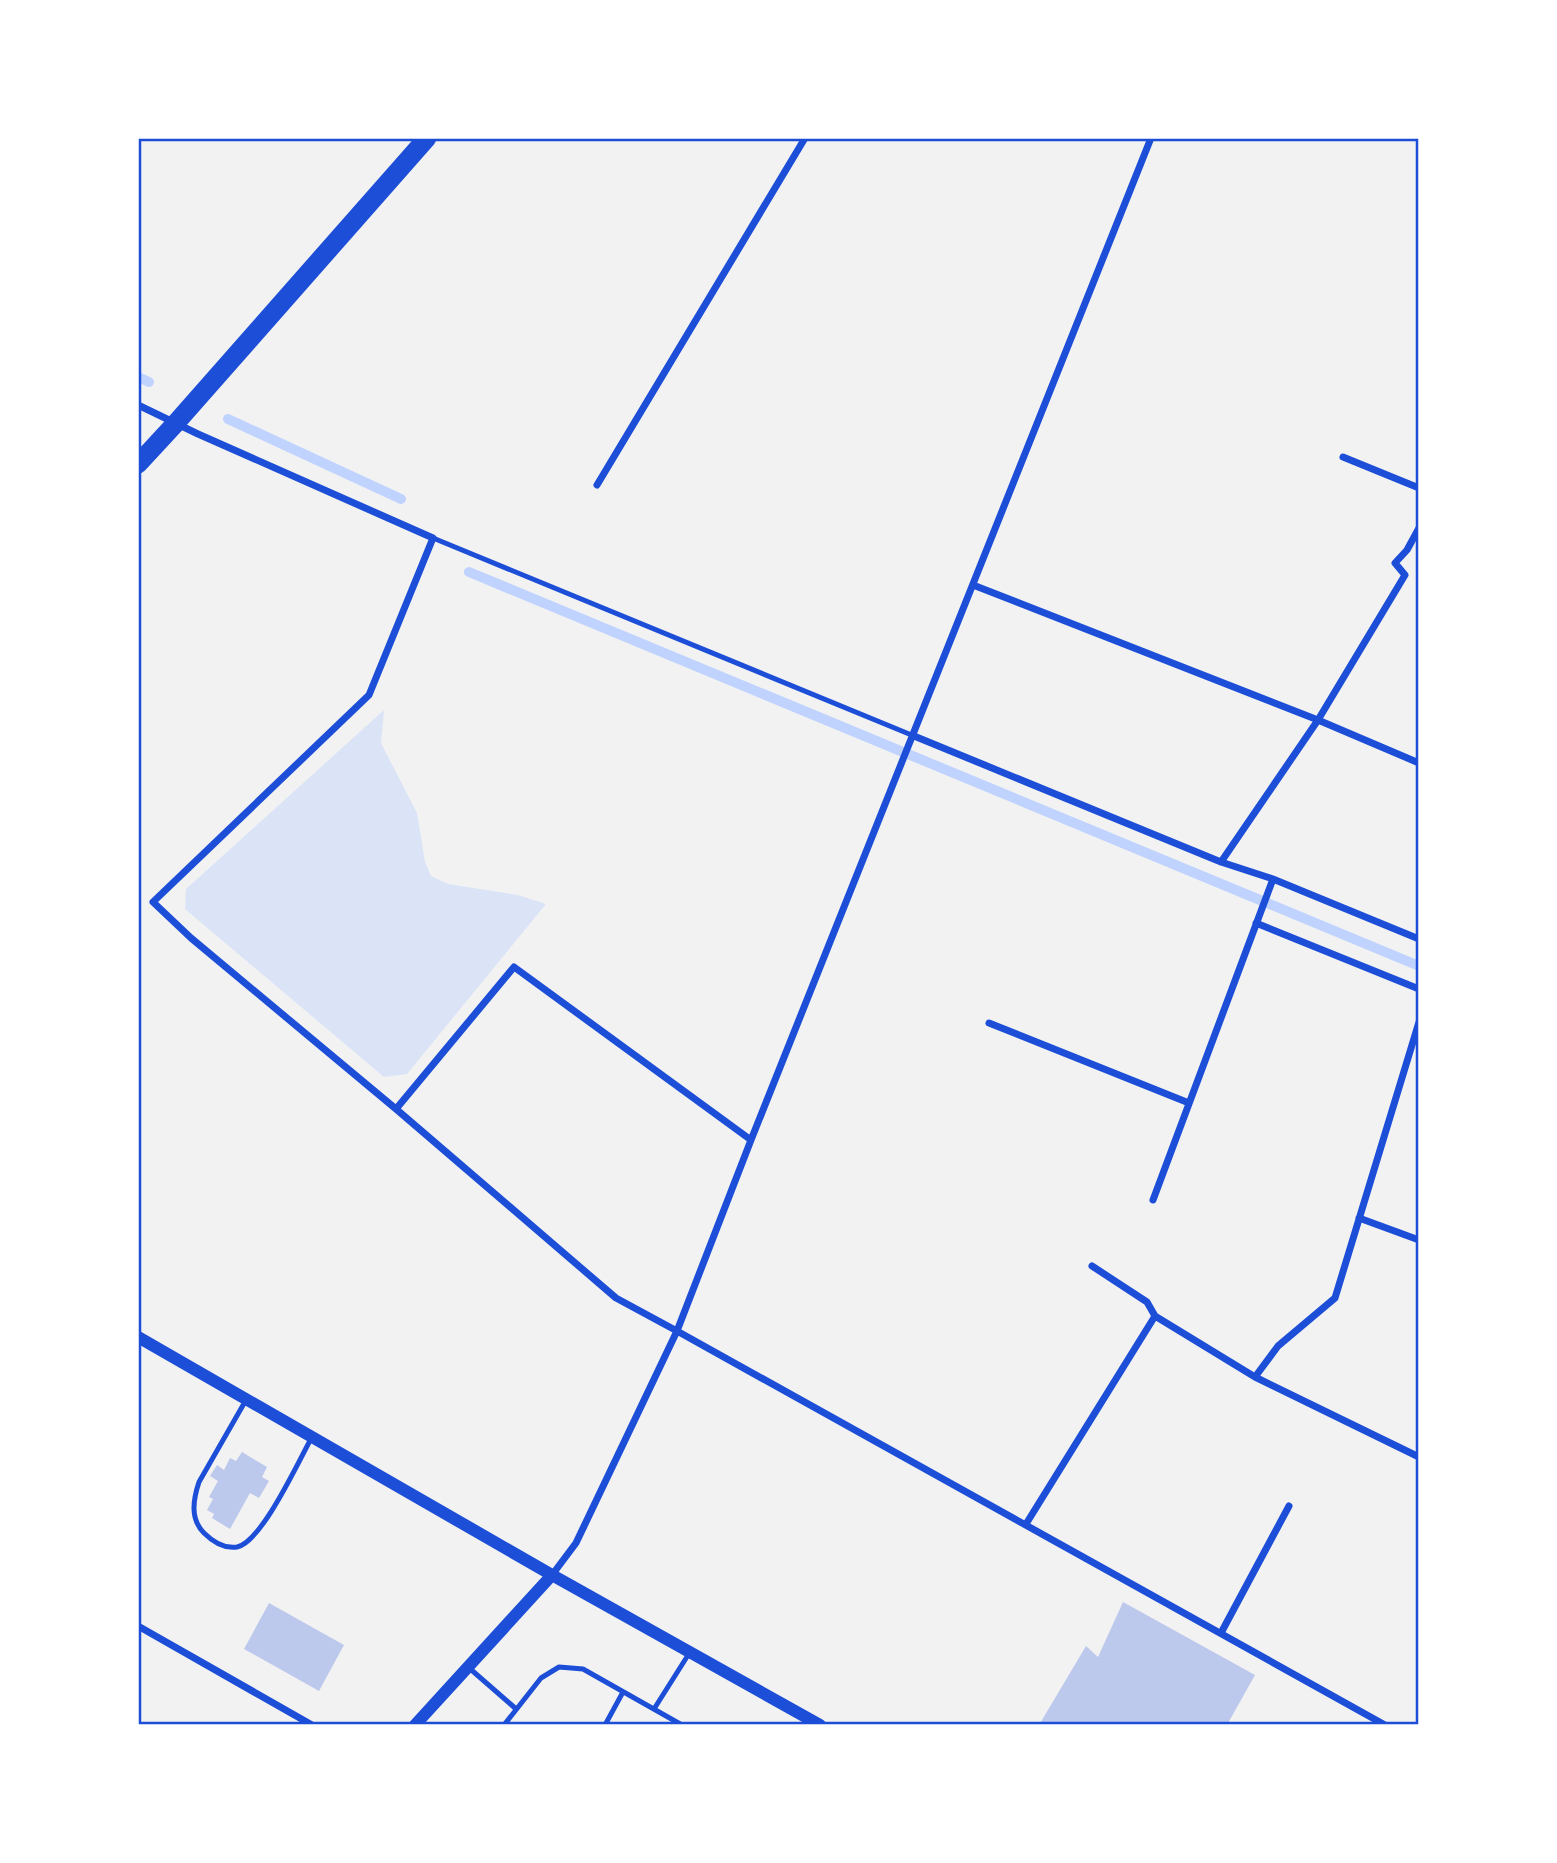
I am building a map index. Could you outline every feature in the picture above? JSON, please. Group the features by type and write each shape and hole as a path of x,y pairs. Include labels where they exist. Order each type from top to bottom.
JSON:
{"highway":[{"path":"138,464 423,139"}],"street":[{"path":"597,485 806,138"},
{"path":"415,1725 552,1575 576,1544 677,1331 1152,138"},
{"path":"138,405 175,424 433,538 369,695 153,902 191,939 396,1109 616,1298 1385,1725"},
{"path":"1343,457 1419,488"},
{"path":"1221,862 1318,720 1405,575 1395,563 1408,550 1419,528"},
{"path":"973,585 1318,720 1419,763"},
{"path":"914,736 1221,862 1273,879 1419,939"},
{"path":"1153,1200 1273,879"},
{"path":"1256,923 1419,989"},
{"path":"396,1109 514,967 751,1140"},
{"path":"1255,1377 1278,1346 1335,1298 1419,1022"},
{"path":"989,1023 1189,1103"},
{"path":"1359,1218 1419,1240"},
{"path":"1092,1266 1147,1302 1155,1316 1255,1377 1419,1457"},
{"path":"1026,1524 1155,1316"},
{"path":"138,1337 552,1575 820,1725"},
{"path":"1221,1633 1289,1506"},
{"path":"138,1626 312,1725"}],"lane":[{"path":"433,538 914,736"},
{"path":"247,1399 199,1482 194,1497 194,1512 199,1527 210,1539 226,1547 239,1547 251,1540 263,1525 312,1437"},
{"path":"654,1709 690,1652"},
{"path":"468,1667 515,1708"},
{"path":"504,1725 541,1678 559,1667 583,1669 682,1725"},
{"path":"605,1725 623,1692"}],"shaded area":[{"path":"384,710 381,743 417,813 425,862 431,876 448,884 518,895 546,904 407,1074 384,1077 185,909 186,889"}],"building":[{"path":"242,1452 267,1467 262,1477 269,1481 259,1498 250,1493 230,1529 212,1518 214,1514 207,1510 213,1499 209,1497 218,1481 210,1476 217,1465 224,1470 230,1458 236,1461"},
{"path":"1123,1602 1255,1675 1227,1725 1039,1725 1086,1646 1098,1657"},
{"path":"269,1603 344,1645 319,1691 244,1649"}],"waterway":[{"path":"138,377 149,382"},
{"path":"228,419 401,499"},
{"path":"469,572 1419,966"}]}
